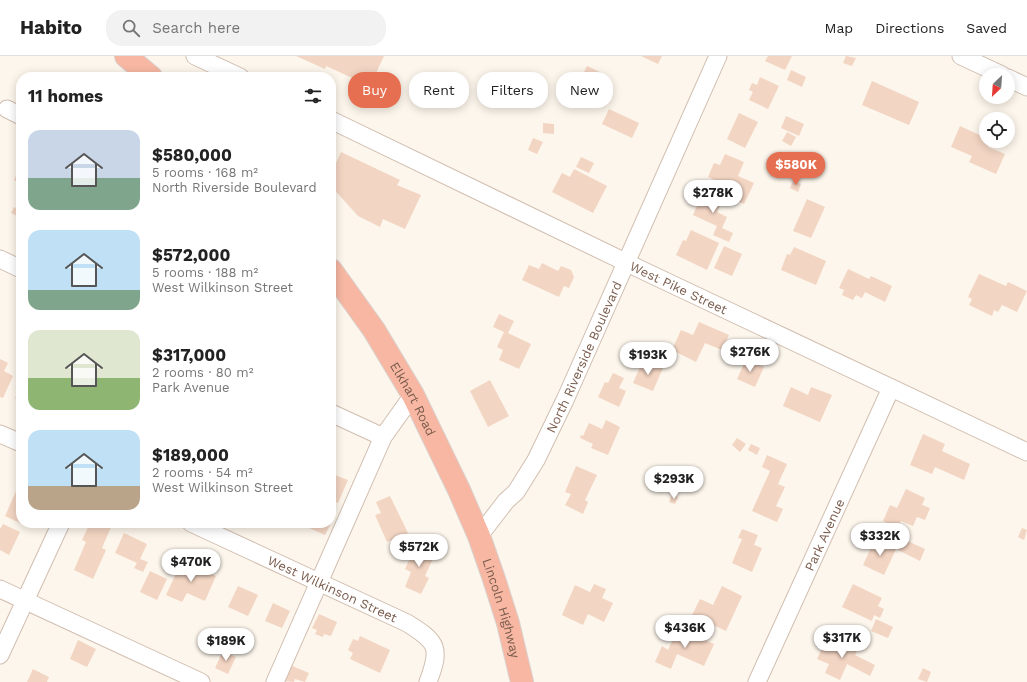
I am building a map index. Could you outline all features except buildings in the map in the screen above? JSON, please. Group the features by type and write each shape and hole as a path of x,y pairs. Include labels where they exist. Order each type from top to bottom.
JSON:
{"highway":[{"path":"126,56 145,72"},
{"name":"Elkhart Road","path":"336,277 374,330 413,395 459,490 479,536"},
{"name":"Lincoln Highway","path":"479,536 508,623 522,682"}],"street":[{"path":"195,56 229,72"},
{"name":"North Riverside Boulevard","path":"479,536 506,502 516,492 536,460 565,400 718,56"},
{"path":"961,56 987,68"},
{"path":"1015,81 1027,87"},
{"name":"West Pike Street","path":"336,122 626,263 1027,452"},
{"path":"0,259 16,267"},
{"name":"Park Avenue","path":"757,682 891,388"},
{"path":"275,682 383,437 413,395"},
{"path":"336,415 383,437"},
{"path":"0,434 16,441"},
{"path":"0,655 59,528"},
{"name":"West Wilkinson Street","path":"203,528 407,623 423,632 432,642 436,659 428,682"},
{"path":"0,588 201,682"}]}
